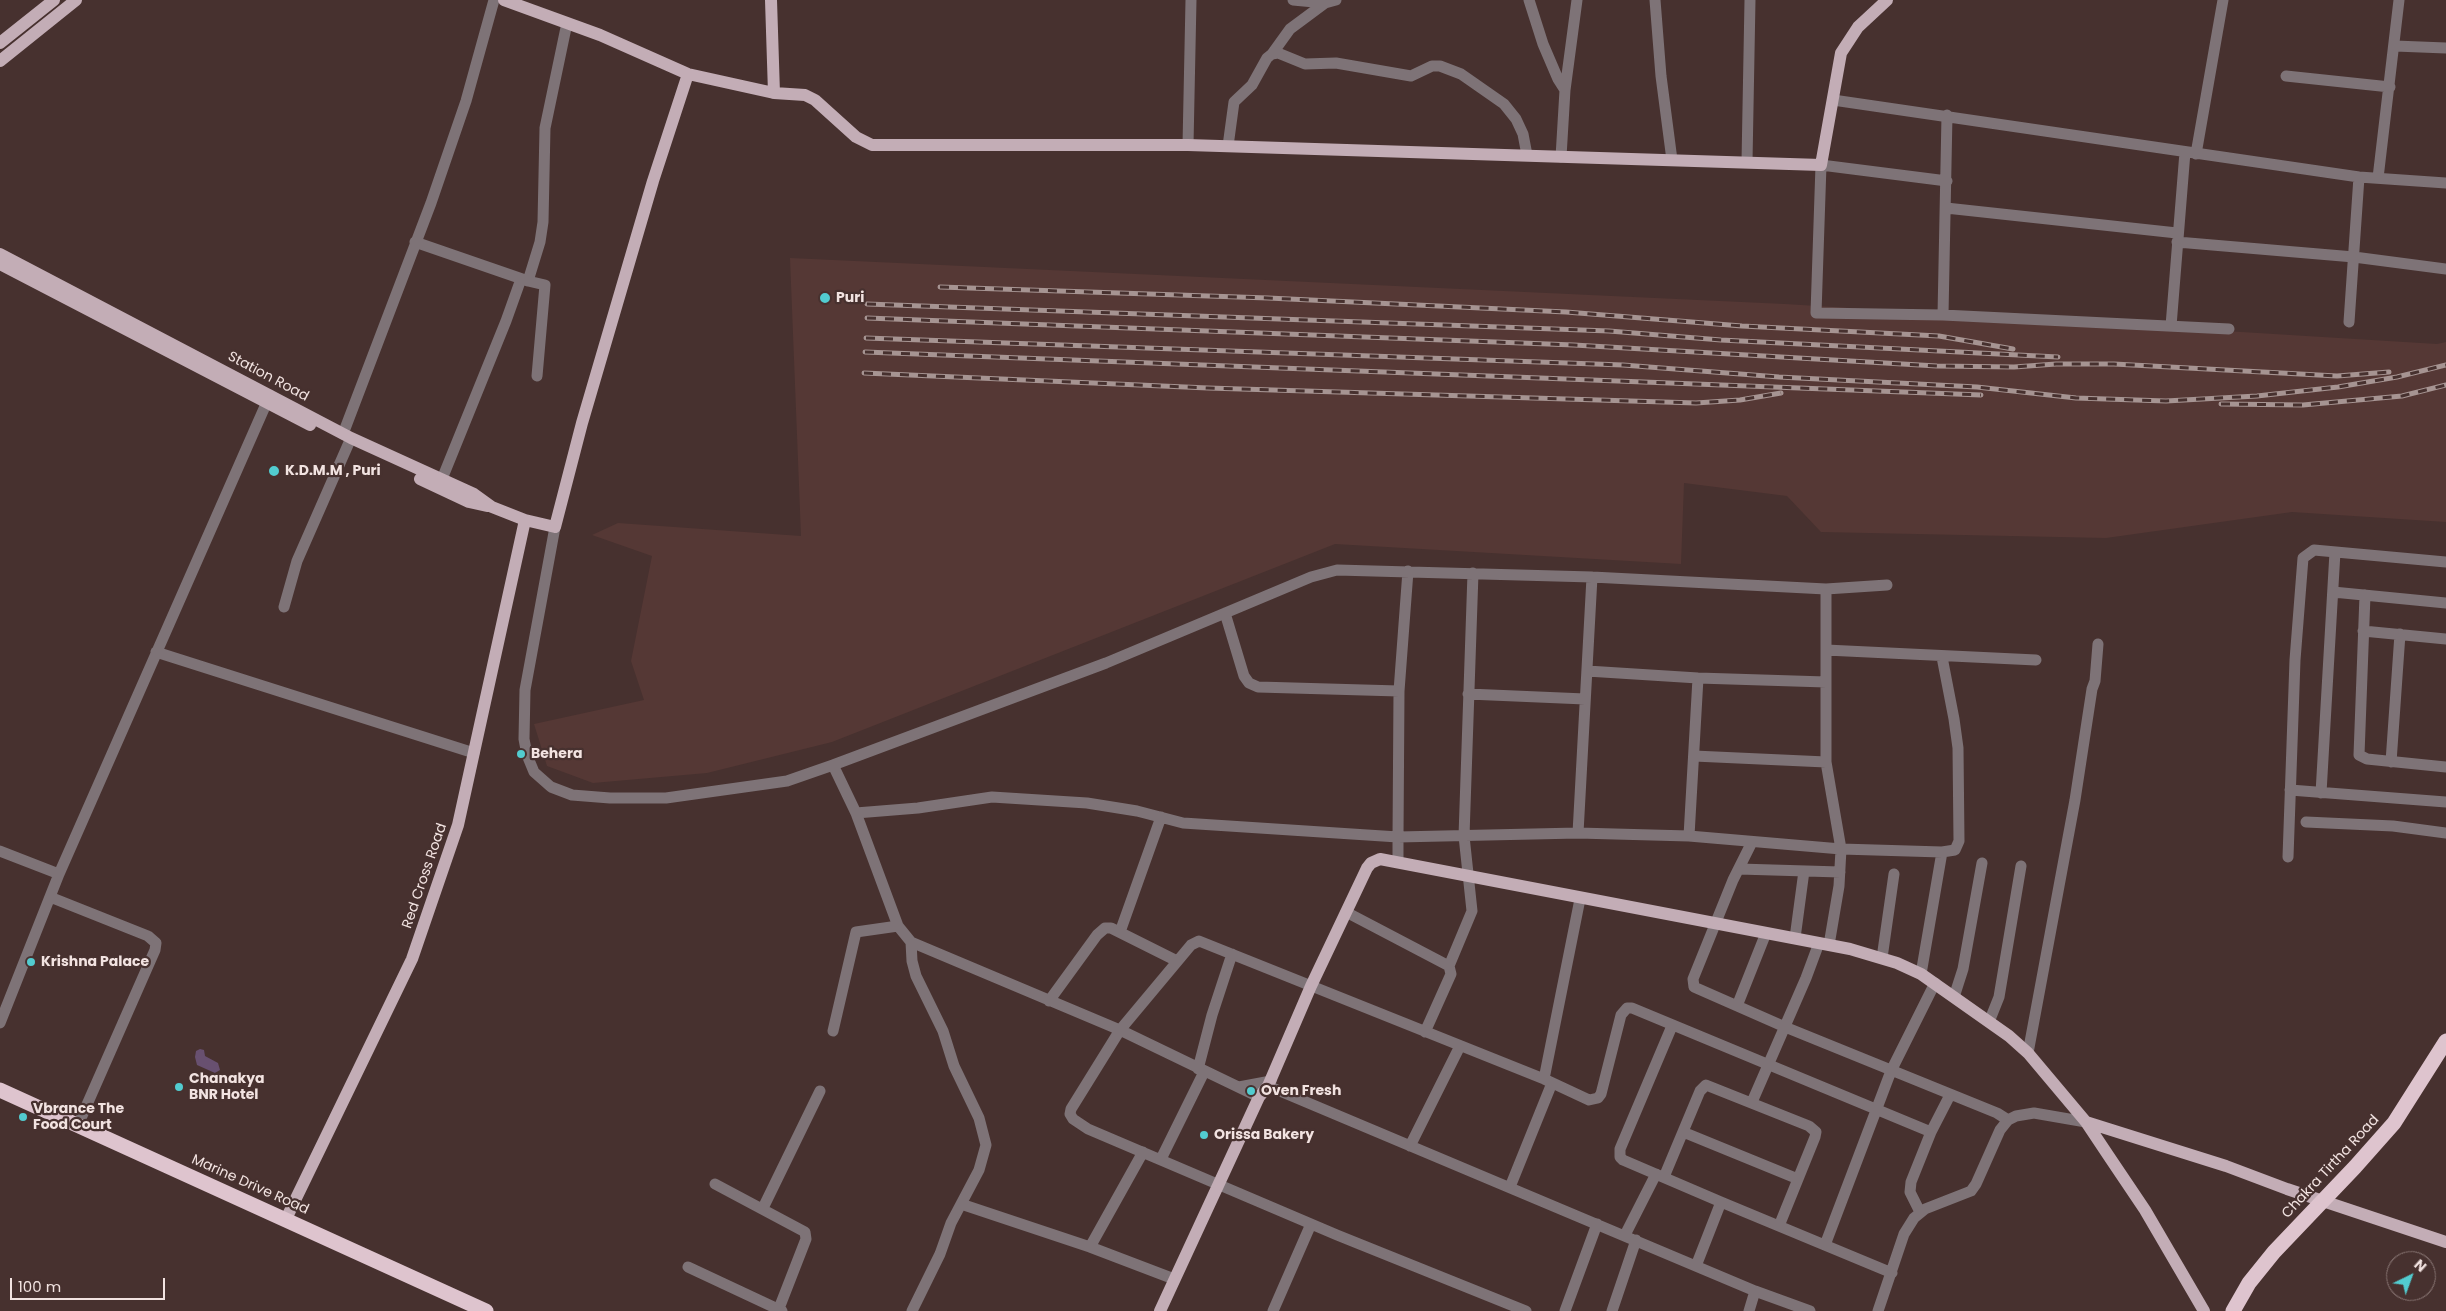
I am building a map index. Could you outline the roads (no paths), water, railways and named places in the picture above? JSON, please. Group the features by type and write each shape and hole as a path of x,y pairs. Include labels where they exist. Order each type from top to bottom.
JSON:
{"highway":[{"name":"Chakra Tirtha Road","path":"2233,1311 2249,1283 2322,1200 2355,1167 2394,1123 2446,1041"},
{"name":"Marine Drive Road","path":"0,1090 486,1311"}],"main road":[{"path":"0,43 54,0"},
{"path":"0,61 76,0"},
{"path":"504,0 600,35 688,74 774,92 805,95 814,100 856,137 872,145 1188,145 1821,164 1841,53 1858,26 1887,0"},
{"path":"771,0 774,92"},
{"path":"555,527 564,487 653,181 688,74"},
{"name":"Station Road","path":"0,254 268,399 348,439 474,494 492,507 526,520 555,527"},
{"path":"0,264 268,399"},
{"path":"348,439 469,502 492,507"},
{"name":"Red Cross Road","path":"286,1219 412,959 458,825 526,520"},
{"path":"1160,1311 1259,1097 1270,1084 1311,986 1346,912 1371,863 1380,859 1580,899 1824,944 1882,958 1921,974 1989,1022 2028,1053 2086,1122 2145,1210 2204,1311"},
{"path":"2086,1122 2226,1166 2446,1242"}],"street":[{"path":"284,607 297,561 348,439 415,242 466,101 494,0"},
{"path":"1188,145 1191,0"},
{"path":"1293,0 1330,2"},
{"path":"1530,0 1543,44 1558,79 1566,90"},
{"path":"1561,156 1566,90 1577,0"},
{"path":"1655,0 1661,76 1672,160"},
{"path":"1747,162 1750,0"},
{"path":"2171,326 2177,237 2190,153 2223,0"},
{"path":"2378,178 2400,0"},
{"path":"1228,146 1234,102 1252,85 1267,58 1290,29 1306,15 1330,2"},
{"path":"442,479 506,322 538,252 543,222 545,128 567,23"},
{"path":"2395,46 2446,48"},
{"path":"1272,54 1278,53 1305,64 1336,63 1411,76 1432,66 1440,66 1461,74 1504,104 1516,119 1523,134 1527,155"},
{"path":"2286,76 2390,87"},
{"path":"1833,100 1947,115 2359,177 2446,183"},
{"path":"1943,315 1947,115"},
{"path":"1947,181 1821,164 1816,313 1943,315 2229,329"},
{"path":"2349,322 2359,177"},
{"path":"1946,208 2446,269"},
{"path":"415,242 524,280 545,285 537,376"},
{"path":"0,1023 59,874 268,399"},
{"path":"555,527 525,690 524,739 527,756 534,772 551,787 572,795 610,798 666,798 787,780 834,765 1106,663 1311,576 1337,570 1592,577 1826,588 1887,585"},
{"path":"2288,857 2301,564 2307,553 2314,550 2446,562"},
{"path":"2321,793 2335,552"},
{"path":"1398,862 1399,690 1408,571"},
{"path":"1425,1032 1451,974 1449,966 1472,911 1464,836 1473,573"},
{"path":"1578,833 1592,577"},
{"path":"1752,1102 1824,944 1840,872 1841,849 1826,762 1826,588"},
{"path":"2333,592 2446,603"},
{"path":"2365,595 2357,751 2362,758 2446,767"},
{"path":"1225,613 1244,676 1249,683 1258,686 1399,690"},
{"path":"2363,631 2446,639"},
{"path":"2391,762 2400,634"},
{"path":"2028,1053 2092,689 2096,681 2098,644"},
{"path":"1826,650 2036,660"},
{"path":"156,652 474,753"},
{"path":"856,813 918,808 992,797 1086,803 1183,823 1398,837 1578,833 1689,836 1841,849 1942,852 1955,850 1959,841 1958,748 1942,657"},
{"path":"1587,671 1698,678 1826,682"},
{"path":"1689,836 1698,678"},
{"path":"1468,694 1585,699"},
{"path":"1694,756 1826,762"},
{"path":"834,765 856,813 898,926 911,942 1120,1030 1259,1097"},
{"path":"2290,790 2446,802"},
{"path":"1120,932 1161,817"},
{"path":"2306,822 2393,826 2446,833"},
{"path":"1752,842 1692,983 1699,990 1891,1071 1997,1113 2008,1120"},
{"path":"0,851 59,874"},
{"path":"1921,974 1942,852"},
{"path":"1954,997 1963,969 1982,863"},
{"path":"1989,1022 1999,997 2021,866"},
{"path":"1739,869 1840,872"},
{"path":"1795,938 1804,871"},
{"path":"1882,958 1894,874"},
{"path":"50,897 148,936 156,943 155,950 78,1125"},
{"path":"1510,1187 1548,1081 1580,899"},
{"path":"1346,912 1449,966"},
{"path":"833,1031 856,932 898,926"},
{"path":"1048,1001 1101,930 1111,928 1177,961"},
{"path":"1737,1006 1766,933"},
{"path":"1526,1311 1311,1224 1219,1183 1088,1129 1078,1123 1070,1114 1120,1030 1191,944 1199,941 1548,1081 1589,1100 1598,1098 1601,1094 1621,1014 1627,1008 1930,1132"},
{"path":"911,942 912,961 916,976 943,1031 954,1066 984,1132 984,1158 912,1311"},
{"path":"1161,1159 1201,1070 1212,1015 1232,954"},
{"path":"1825,1245 1891,1071 1934,983"},
{"path":"1672,1026 1619,1153 1623,1160 1892,1273"},
{"path":"1410,1146 1460,1046"},
{"path":"1239,1087 1270,1084 1410,1146 1755,1291 1810,1311"},
{"path":"1625,1235 1660,1176 1683,1132 1700,1091 1706,1085 1810,1126 1816,1132 1779,1226"},
{"path":"763,1208 820,1091"},
{"path":"1920,1212 1912,1197 1912,1182 1930,1132 1950,1095"},
{"path":"1878,1311 1904,1234 1920,1212 1971,1191 1976,1184 2000,1130 2008,1120 2016,1116 2034,1113 2086,1122"},
{"path":"1683,1132 1798,1179"},
{"path":"1090,1247 1143,1152"},
{"path":"688,1267 780,1310 806,1239 805,1232 800,1227 715,1184"},
{"path":"1696,1266 1720,1202"},
{"path":"961,1204 1090,1247 1174,1279"},
{"path":"1273,1311 1311,1224"},
{"path":"1565,1311 1597,1224"},
{"path":"1612,1311 1636,1240"},
{"path":"1749,1311 1755,1291"}],"railway":[{"path":"940,287 1268,298 1566,312 1742,326 1939,336 2013,349"},
{"path":"867,304 1609,331 1721,340 2058,357"},
{"path":"867,318 1574,345 1937,366 2014,367 2056,364 2114,364 2337,376 2389,372"},
{"path":"866,338 1623,365 1779,377 1977,387 2076,398 2166,401 2257,396 2338,387 2397,377 2446,365"},
{"path":"865,352 1981,395"},
{"path":"864,373 1208,388 1696,403 1740,400 1781,393"},
{"path":"2221,404 2303,405 2402,396 2446,385"}],"place":[{"name":"Puri","path":"825,298"},
{"name":"K.D.M.M , Puri","path":"274,471"},
{"name":"Behera","path":"521,754"},
{"name":"Krishna Palace","path":"31,962"},
{"name":"Chanakya BNR Hotel","path":"179,1087"},
{"name":"Oven Fresh","path":"1251,1091"},
{"name":"Vbrance The Food Court","path":"23,1117"},
{"name":"Orissa Bakery","path":"1204,1135"}]}
